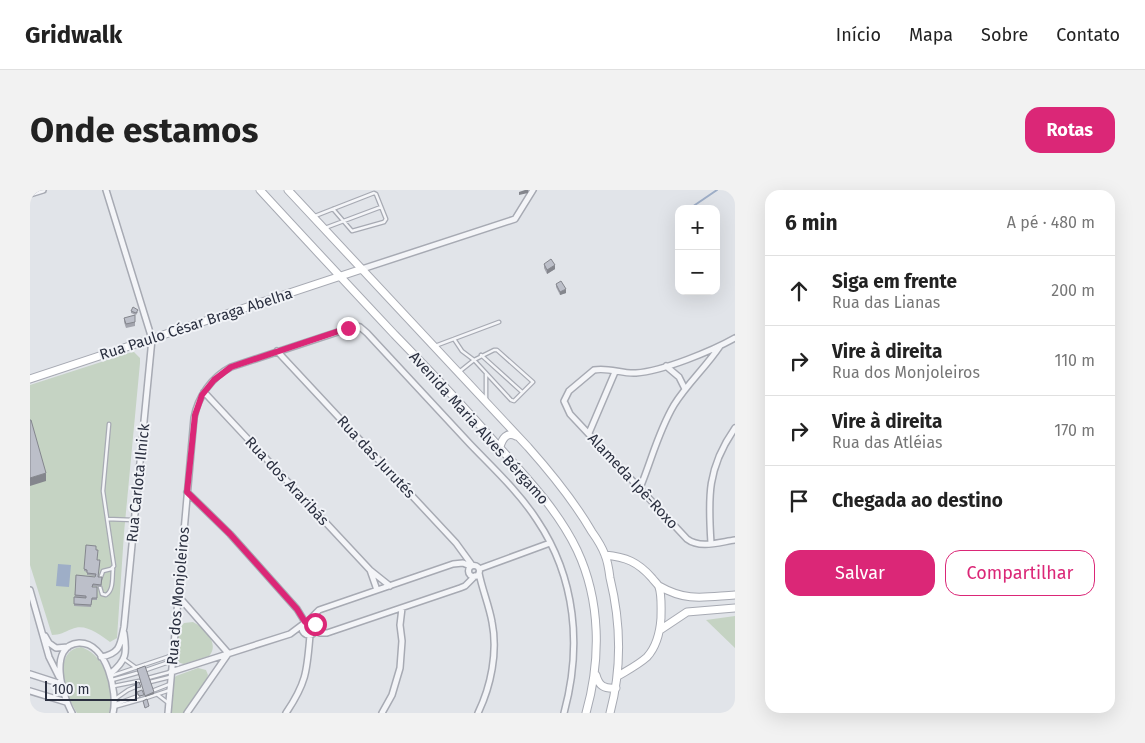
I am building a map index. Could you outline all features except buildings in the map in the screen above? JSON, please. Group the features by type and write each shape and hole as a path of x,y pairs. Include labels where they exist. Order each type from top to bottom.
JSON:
{"street":[{"path":"30,194 43,190"},
{"path":"106,190 152,339"},
{"name":"Avenida Maria Alves Bérgamo","path":"260,190 472,415 550,507 577,551 586,574 594,607 596,633 595,672 586,713"},
{"name":"Avenida Maria Alves Bérgamo","path":"288,190 519,438 558,481 578,508 605,555 615,594 618,616 618,676 610,713"},
{"path":"362,269 514,219 533,190"},
{"name":"Rua Paulo César Braga Abelha","path":"30,379 362,269"},
{"path":"204,392 214,380 228,369 277,351 354,326 358,326 367,333 523,501 537,519 550,542 565,582 574,628 573,670 564,713"},
{"path":"589,433 615,372 642,372 666,366 720,346 735,338"},
{"name":"Rua Carlota Ilnick","path":"101,658 118,650 124,628 152,339"},
{"path":"640,488 658,436 674,406 685,389 708,364 720,346"},
{"name":"Rua das Jurutés","path":"277,351 456,543 471,566"},
{"path":"666,366 679,377 685,389"},
{"name":"Alameda Ipê-Roxo","path":"615,372 598,369 590,371 569,391 564,401 568,411 686,539 695,544 735,540"},
{"name":"Rua dos Monjoleiros","path":"168,713 195,415 204,392"},
{"name":"Rua dos Araribás","path":"204,392 370,570 390,586"},
{"path":"711,543 709,500 711,482 721,450 735,428"},
{"path":"500,447 502,439 507,435 513,434 519,438"},
{"path":"187,492 230,534 297,609 304,624 302,630 308,634"},
{"path":"171,674 228,653 290,634 308,634 315,631 327,633 460,588 465,586 478,573 550,542"},
{"path":"605,555 623,557 637,564 659,586 686,598 735,596"},
{"path":"315,631 312,617 319,610 455,563 477,566 490,611 493,636 492,671 489,685 478,713"},
{"path":"471,566 468,573 478,573"},
{"name":"Rua dos Araribás","path":"370,570 377,590"},
{"path":"618,676 648,656 655,644 660,630 662,609 659,586"},
{"path":"30,590 49,657 60,681 69,709"},
{"path":"179,597 228,653"},
{"path":"382,713 396,687 400,668 402,608"},
{"path":"660,630 687,612 735,608"},
{"path":"391,612 400,625"},
{"path":"290,634 312,621"},
{"name":"Rua Carlota Ilnick","path":"124,628 126,648 124,659"},
{"path":"43,632 52,646 60,649 77,644 85,644 94,649 101,658 111,679 114,706"},
{"path":"286,713 301,690 305,677 308,662 308,634"},
{"path":"60,681 61,661 63,654 69,647"},
{"path":"187,713 228,653"},
{"path":"111,679 124,659"},
{"path":"595,672 598,683 601,686 616,688"},
{"path":"30,674 60,681"},
{"path":"30,691 69,709"}],"lane":[{"path":"313,217 333,209 374,193 386,219 384,222 353,232 333,209"},
{"path":"324,228 381,207"},
{"path":"434,346 499,322"},
{"path":"454,339 462,351 474,360 511,400 514,401 533,382 497,350 489,351 482,355 474,360 458,373"},
{"path":"482,355 522,392"},
{"path":"486,374 486,403"},
{"path":"100,587 102,594 109,594 114,566 103,491 109,424"},
{"path":"107,518 134,520"},
{"path":"100,579 103,571 113,568"},
{"path":"111,679 137,667 172,658"},
{"path":"146,670 172,658"},
{"path":"124,659 137,667"},
{"path":"111,679 138,673"},
{"path":"148,678 171,674"},
{"path":"150,682 171,674"},
{"path":"111,679 139,681"},
{"path":"114,706 128,690 135,687"},
{"path":"152,691 170,687"},
{"path":"154,696 170,687"},
{"path":"114,706 138,696"},
{"path":"114,706 154,696 161,696 168,703"}],"green space":[{"path":"134,352 140,358 140,363 124,533 117,638 110,642 92,630 82,627 52,635 30,565 30,385"},
{"path":"735,616 735,648 706,620"},
{"path":"193,622 210,637 213,646 212,651 209,656 184,664 180,663 177,659 176,651 180,630 184,623"},
{"path":"81,647 97,657 107,674 111,694 109,713 77,713 73,706 66,686 64,665 66,657 72,650"},
{"path":"198,668 206,670 208,675 206,681 184,713 171,713 174,679 176,676"}],"water":[{"path":"58,564 71,565 69,587 56,586"}],"waterway":[{"path":"695,205 717,190"}],"route":[{"path":"315,624 310,620 305,622 297,609 230,534 187,492 195,415 197,406 207,388 231,367 348,328"}]}
